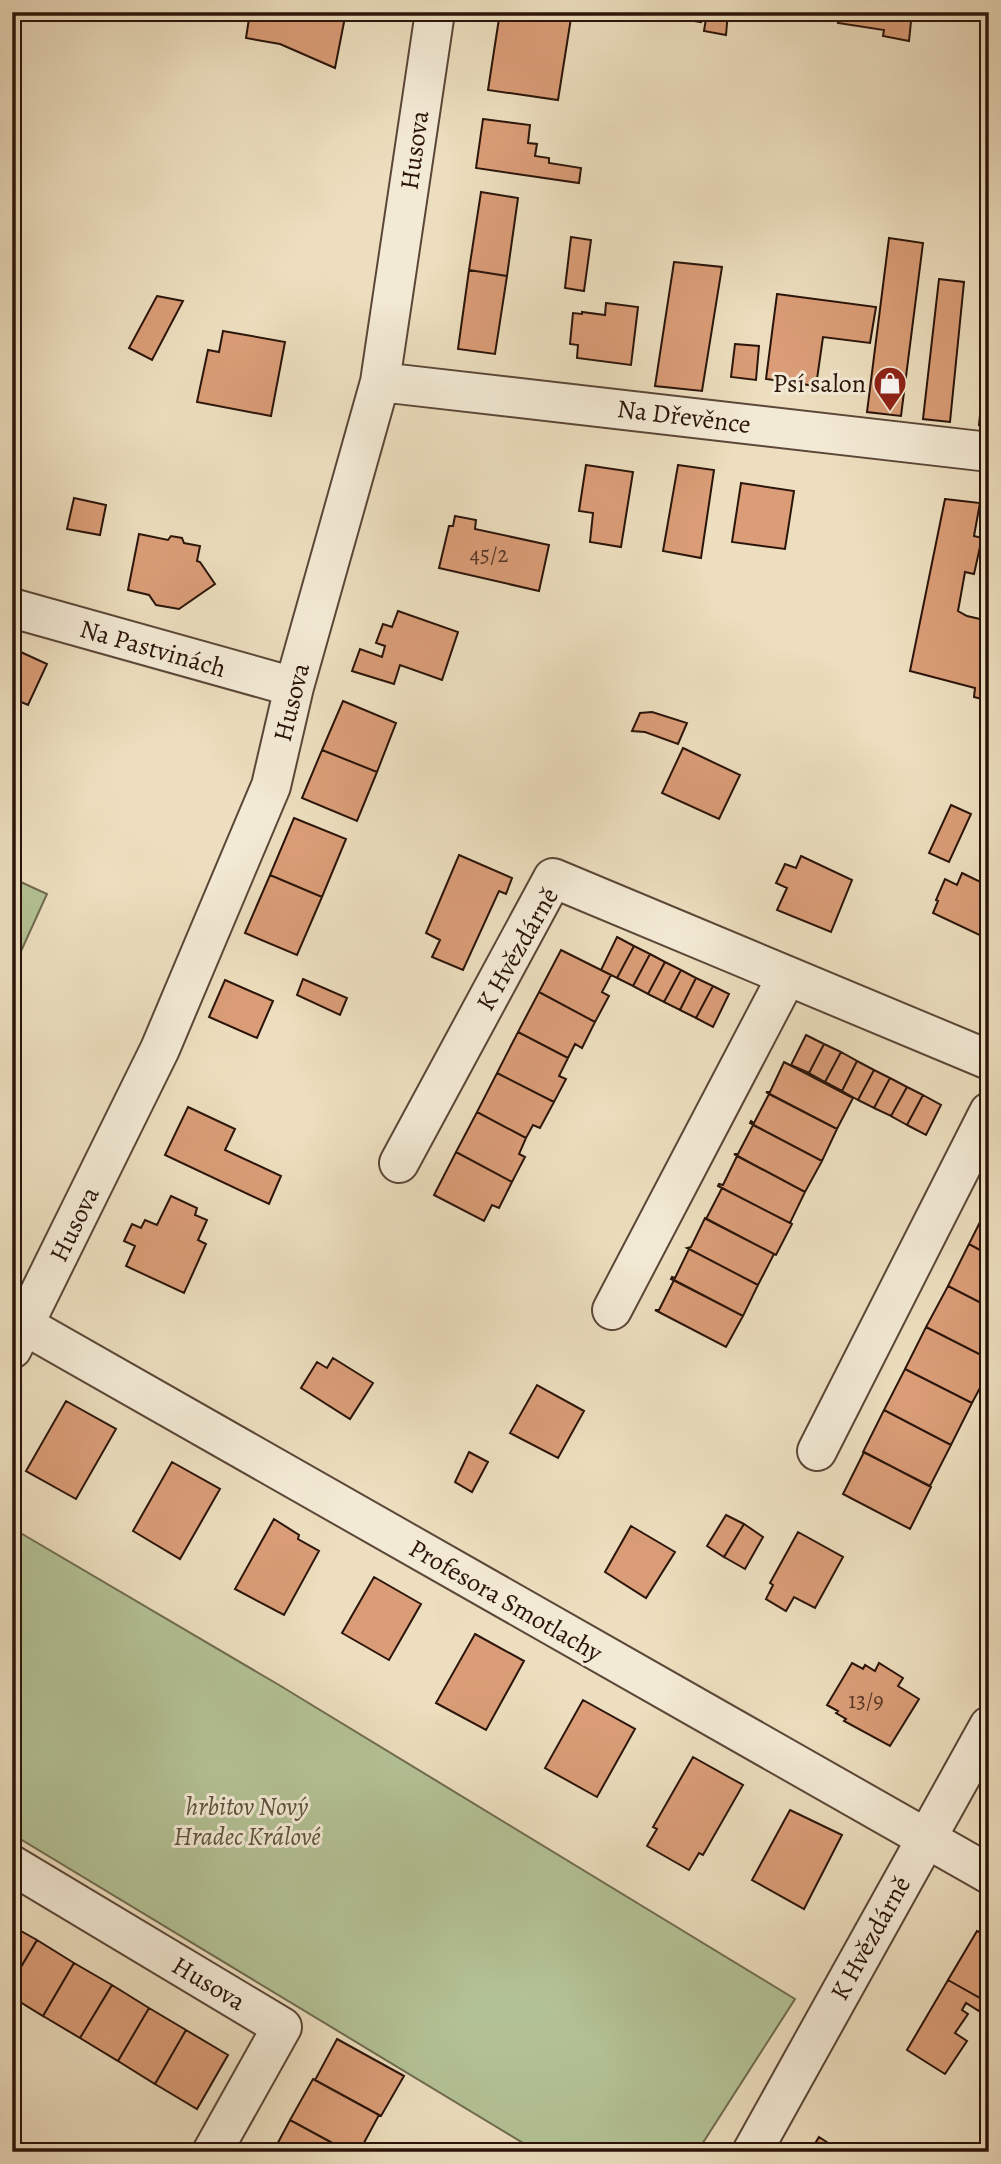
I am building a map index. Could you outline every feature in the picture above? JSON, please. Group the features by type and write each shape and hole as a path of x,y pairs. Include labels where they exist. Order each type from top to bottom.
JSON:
{"street":[{"name":"Husova","path":"18,1337 165,1037 271,786 294,687 380,382 435,12"},
{"name":"Na Dřevěnce","path":"380,382 989,452"},
{"name":"Na Pastvinách","path":"12,608 294,687"},
{"name":"K Hvězdárně","path":"399,1163 553,878 989,1060"},
{"path":"612,1310 787,976"},
{"path":"817,1451 989,1112"},
{"name":"Profesora Smotlachy","path":"18,1337 989,1874"},
{"name":"K Hvězdárně","path":"752,2152 989,1726"},
{"name":"Husova","path":"12,1865 282,2027 212,2152"}],"green space":[{"path":"12,878 47,894 12,971"},
{"name":"hrbitov Nový Hradec Králové","path":"12,1528 279,1685 795,1999 697,2152 538,2152 12,1834"}],"building":[{"path":"250,12 346,12 335,68 280,44 246,38"},
{"path":"500,12 530,12 571,18 558,100 488,90"},
{"path":"663,12 703,12 701,22 662,16"},
{"path":"707,12 728,12 726,35 704,31"},
{"path":"840,12 912,12 909,41 883,36 884,30 838,23"},
{"path":"483,119 530,125 528,143 537,144 535,156 549,158 549,163 581,168 579,183 476,168"},
{"path":"481,192 518,198 507,276 469,270"},
{"path":"571,237 591,240 584,291 565,288"},
{"path":"889,238 923,243 901,416 867,412"},
{"path":"674,262 722,267 702,391 655,386"},
{"path":"469,270 507,276 495,354 458,349"},
{"path":"939,279 964,282 950,422 923,419"},
{"path":"777,294 876,307 870,343 823,337 816,386 766,379"},
{"path":"157,296 183,301 152,360 129,348"},
{"path":"606,303 638,307 631,365 577,358 578,345 570,344 573,313 605,315"},
{"path":"223,331 285,342 271,416 197,402 208,350 219,352"},
{"path":"735,344 759,346 756,380 731,377"},
{"path":"985,364 989,364 989,426 979,425"},
{"path":"586,465 633,472 621,547 590,542 593,513 579,511"},
{"path":"678,465 714,470 701,558 663,551"},
{"path":"741,483 794,491 785,549 732,542"},
{"path":"74,498 106,505 100,535 67,529"},
{"path":"945,499 980,503 974,536 982,538 974,574 965,572 958,611 989,621 989,701 974,697 975,688 910,671"},
{"path":"455,516 476,520 475,529 549,545 539,591 439,568 449,526 453,526"},
{"path":"139,534 168,540 171,536 182,538 184,543 200,546 197,561 215,584 179,609 156,605 149,595 128,590"},
{"path":"398,611 458,632 442,680 400,665 394,684 352,671 360,649 382,657 385,646 376,643 383,624 392,627"},
{"path":"12,648 47,664 28,705 12,698"},
{"path":"343,701 396,723 377,772 322,750"},
{"path":"652,712 687,723 678,744 645,732 632,731 640,713"},
{"path":"683,748 740,775 719,819 662,793"},
{"path":"322,750 377,772 357,821 302,798"},
{"path":"951,805 971,814 949,862 929,853"},
{"path":"294,818 346,839 322,897 270,875"},
{"path":"459,855 512,878 506,894 499,891 463,970 432,957 440,940 426,933"},
{"path":"801,856 852,880 831,932 777,910 787,888 776,883 785,864 796,868"},
{"path":"962,873 989,886 988,939 933,913 945,879 957,885"},
{"path":"270,875 322,897 297,955 245,933"},
{"path":"617,937 634,946 617,978 601,970"},
{"path":"634,946 650,954 633,986 617,978"},
{"path":"561,950 611,975 602,992 609,996 595,1022 539,992"},
{"path":"650,954 665,962 648,994 633,986"},
{"path":"665,962 681,970 664,1002 648,994"},
{"path":"681,970 696,978 680,1010 664,1002"},
{"path":"696,978 713,986 696,1018 680,1010"},
{"path":"303,979 347,998 340,1015 297,995"},
{"path":"225,980 273,1001 257,1038 209,1017"},
{"path":"713,986 729,994 713,1027 696,1018"},
{"path":"539,992 595,1022 582,1048 575,1044 568,1058 518,1032"},
{"path":"518,1032 568,1058 559,1076 566,1079 554,1102 497,1073"},
{"path":"806,1035 824,1044 809,1073 791,1065"},
{"path":"824,1044 841,1052 825,1082 809,1073"},
{"path":"841,1052 857,1061 842,1091 825,1082"},
{"path":"857,1061 874,1070 858,1100 842,1091"},
{"path":"784,1062 853,1098 837,1129 766,1092 770,1092"},
{"path":"874,1070 890,1078 874,1108 858,1100"},
{"path":"497,1073 554,1102 540,1128 533,1125 526,1138 477,1112"},
{"path":"890,1078 907,1087 891,1116 874,1108"},
{"path":"907,1087 923,1095 907,1125 891,1116"},
{"path":"769,1094 837,1129 822,1161 750,1123 754,1123"},
{"path":"923,1095 941,1105 926,1135 907,1125"},
{"path":"188,1107 235,1129 225,1150 281,1176 269,1204 165,1155"},
{"path":"477,1112 526,1138 519,1154 525,1157 512,1182 456,1152"},
{"path":"753,1125 822,1161 805,1192 734,1154 738,1154"},
{"path":"456,1152 512,1182 499,1208 492,1205 484,1221 434,1195"},
{"path":"737,1156 805,1192 790,1223 718,1186 723,1185"},
{"path":"722,1188 792,1224 776,1255 706,1219"},
{"path":"171,1196 197,1208 195,1215 207,1220 198,1240 206,1244 184,1293 126,1266 135,1246 124,1241 132,1224 141,1228 145,1220 157,1225"},
{"path":"989,1204 989,1255 969,1244"},
{"path":"705,1218 774,1254 758,1285 687,1248 691,1247"},
{"path":"969,1244 989,1255 989,1307 948,1286"},
{"path":"689,1249 758,1285 743,1316 671,1279 675,1278"},
{"path":"674,1280 743,1316 726,1347 655,1310 659,1310"},
{"path":"948,1286 989,1307 989,1359 926,1327"},
{"path":"926,1327 989,1359 989,1371 972,1403 905,1369"},
{"path":"333,1358 373,1383 350,1419 301,1388 317,1362 327,1368"},
{"path":"905,1369 972,1403 951,1445 884,1410"},
{"path":"537,1385 584,1411 558,1458 510,1433"},
{"path":"66,1401 116,1429 76,1499 26,1471"},
{"path":"884,1410 951,1445 930,1486 863,1452"},
{"path":"469,1452 488,1462 472,1492 455,1482"},
{"path":"864,1452 931,1487 910,1529 843,1494"},
{"path":"172,1462 220,1489 180,1559 133,1531"},
{"path":"726,1515 744,1524 724,1557 707,1546"},
{"path":"274,1519 299,1535 298,1539 319,1551 284,1615 235,1589"},
{"path":"744,1524 763,1537 745,1569 724,1557"},
{"path":"631,1526 675,1552 646,1598 605,1572"},
{"path":"798,1532 843,1557 815,1608 794,1597 786,1611 766,1599 773,1585 770,1583"},
{"path":"374,1577 421,1604 389,1660 342,1633"},
{"path":"475,1634 524,1661 486,1730 436,1703"},
{"path":"852,1663 863,1669 865,1665 875,1671 879,1663 903,1678 898,1686 919,1699 890,1746 844,1721 846,1719 836,1713 838,1711 827,1705"},
{"path":"583,1700 635,1729 597,1797 545,1768"},
{"path":"693,1757 743,1785 703,1855 699,1853 689,1870 647,1846 657,1829 653,1827"},
{"path":"790,1810 842,1835 804,1909 752,1880"},
{"path":"12,1926 37,1940 12,1982"},
{"path":"977,1931 989,1936 989,2003 948,1980"},
{"path":"37,1940 74,1963 43,2016 12,1997 12,1982"},
{"path":"74,1963 112,1985 80,2038 43,2016"},
{"path":"948,1980 985,2001 979,2011 966,2003 962,2010 968,2014 955,2033 967,2041 945,2074 907,2050"},
{"path":"112,1985 149,2008 118,2061 80,2038"},
{"path":"149,2008 186,2030 155,2084 118,2061"},
{"path":"186,2030 228,2055 197,2109 155,2084"},
{"path":"337,2039 404,2076 381,2116 315,2080"},
{"path":"313,2079 379,2115 359,2152 349,2152 290,2120"},
{"path":"290,2120 349,2152 273,2152"},
{"path":"819,2137 842,2152 810,2152"}],"place":[{"name":"Psí salon","path":"890,413"}]}
